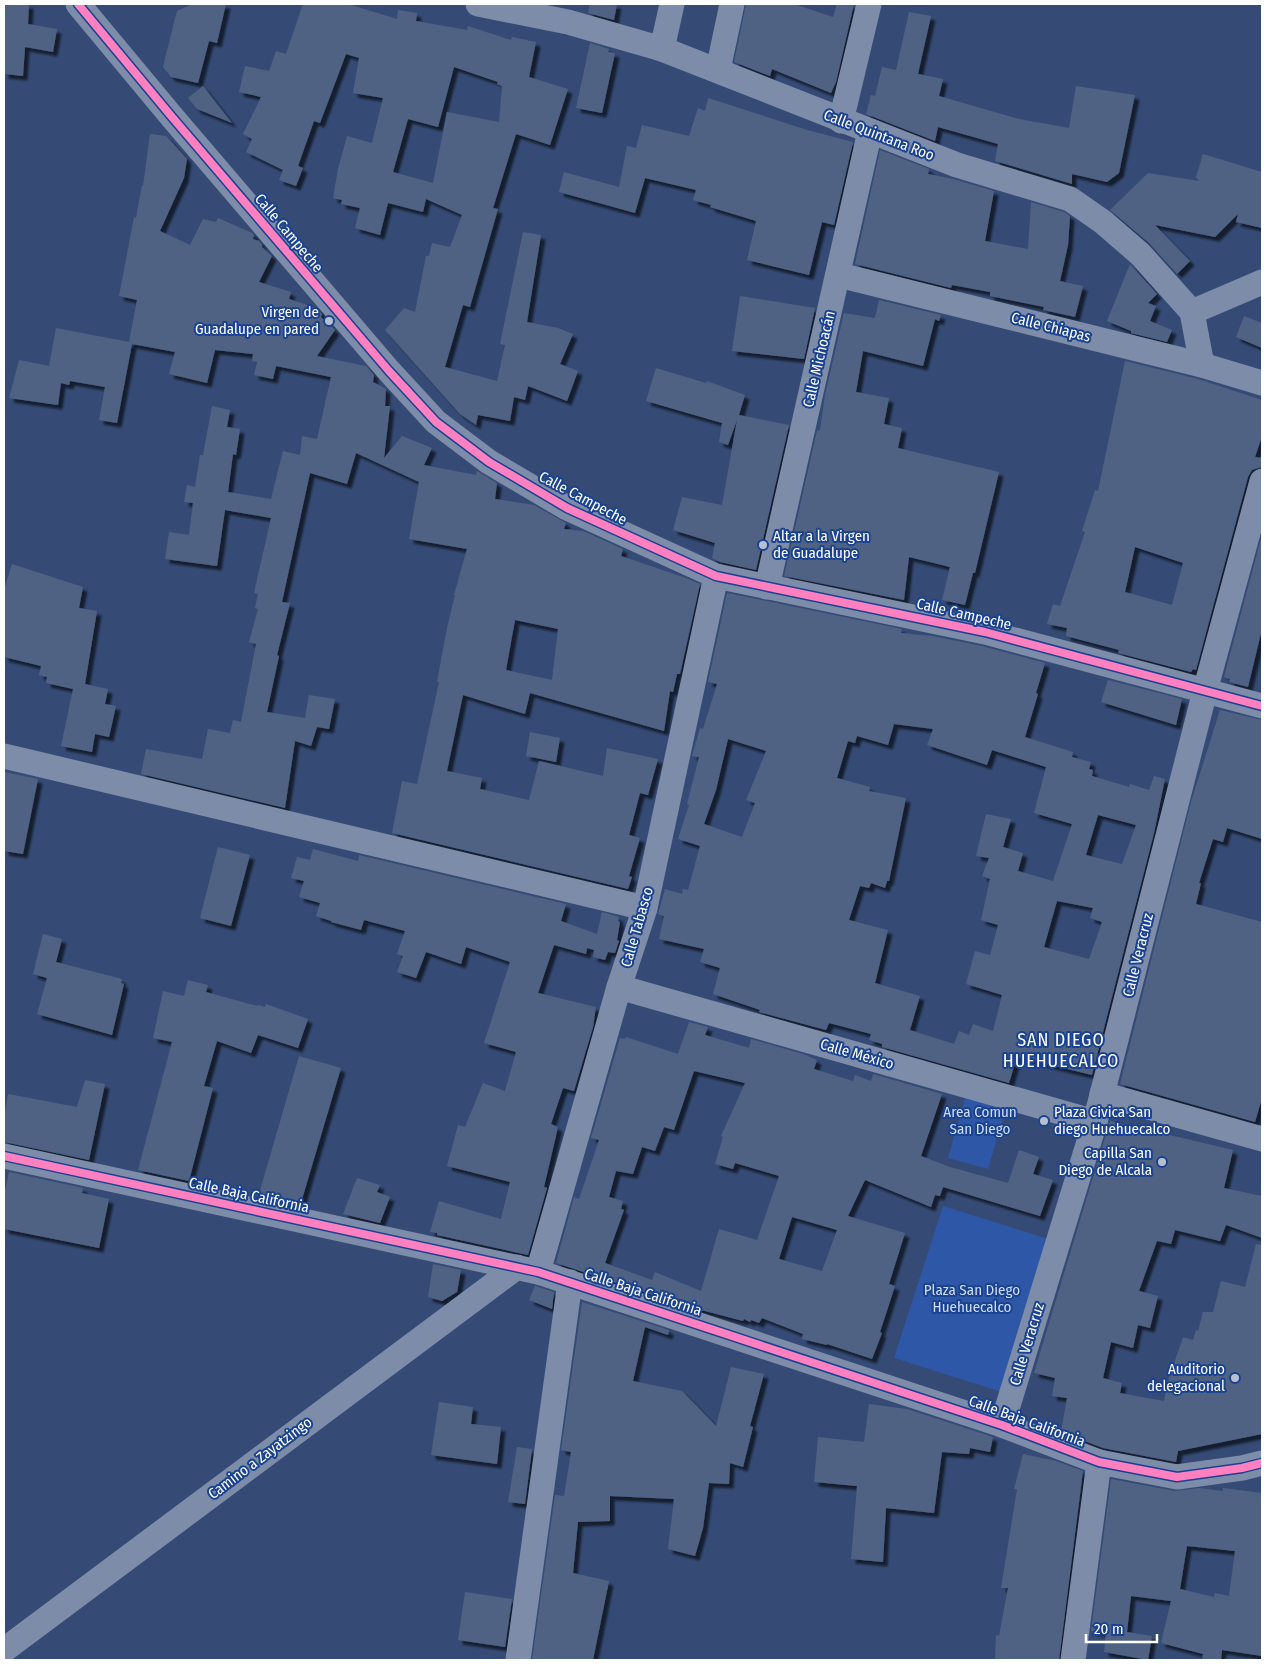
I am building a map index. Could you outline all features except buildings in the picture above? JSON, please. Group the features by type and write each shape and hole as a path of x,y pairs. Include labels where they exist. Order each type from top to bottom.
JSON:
{"street":[{"name":"Calle Campeche","path":"78,4 389,371 436,422 489,462 567,508 716,576 985,632 1262,706"},
{"name":"Calle Quintana Roo","path":"478,4 506,8 568,22 662,49 841,121 957,165 1070,199 1103,222 1140,254 1192,312"},
{"path":"662,49 672,4"},
{"path":"718,70 732,4"},
{"path":"841,121 868,4"},
{"name":"Calle Michoacán","path":"768,587 870,131"},
{"name":"Calle Chiapas","path":"839,275 1202,365 1262,383"},
{"path":"1202,365 1192,312 1262,282"},
{"name":"Calle Veracruz","path":"1002,1425 1095,1122 1205,691 1262,481"},
{"name":"Calle Tabasco","path":"527,1269 645,908 716,576"},
{"path":"4,756 645,908"},
{"name":"Calle México","path":"619,987 1095,1122"},
{"path":"1102,1094 1262,1139"},
{"name":"Calle Baja California","path":"4,1156 527,1269 1002,1425 1099,1462 1177,1477 1262,1463"},
{"name":"Camino a Zayatzingo","path":"4,1650 527,1269"},
{"path":"518,1660 570,1282"},
{"path":"1073,1660 1099,1462"}],"green space":[{"name":"Area Comun San Diego","path":"967,1092 1007,1104 988,1169 948,1158"},
{"name":"Plaza San Diego Huehuecalco","path":"943,1206 1051,1240 1002,1392 894,1358"}],"cycle path":[{"path":"78,4 389,371 436,422 489,462 567,508 716,576 985,632 1262,706"},
{"path":"4,1156 538,1272 1002,1425 1099,1462 1177,1477 1242,1468 1262,1463"}],"place":[{"name":"Virgen de Guadalupe en pared","path":"329,321"},
{"name":"Altar a la Virgen de Guadalupe","path":"763,545"},
{"name":"Plaza Civica San diego Huehuecalco","path":"1044,1121"},
{"name":"Capilla San Diego de Alcala","path":"1162,1162"},
{"name":"Auditorio delegacional","path":"1235,1378"}],"district":[{"name":"SAN DIEGO HUEHUECALCO","path":"1061,1050"}]}
